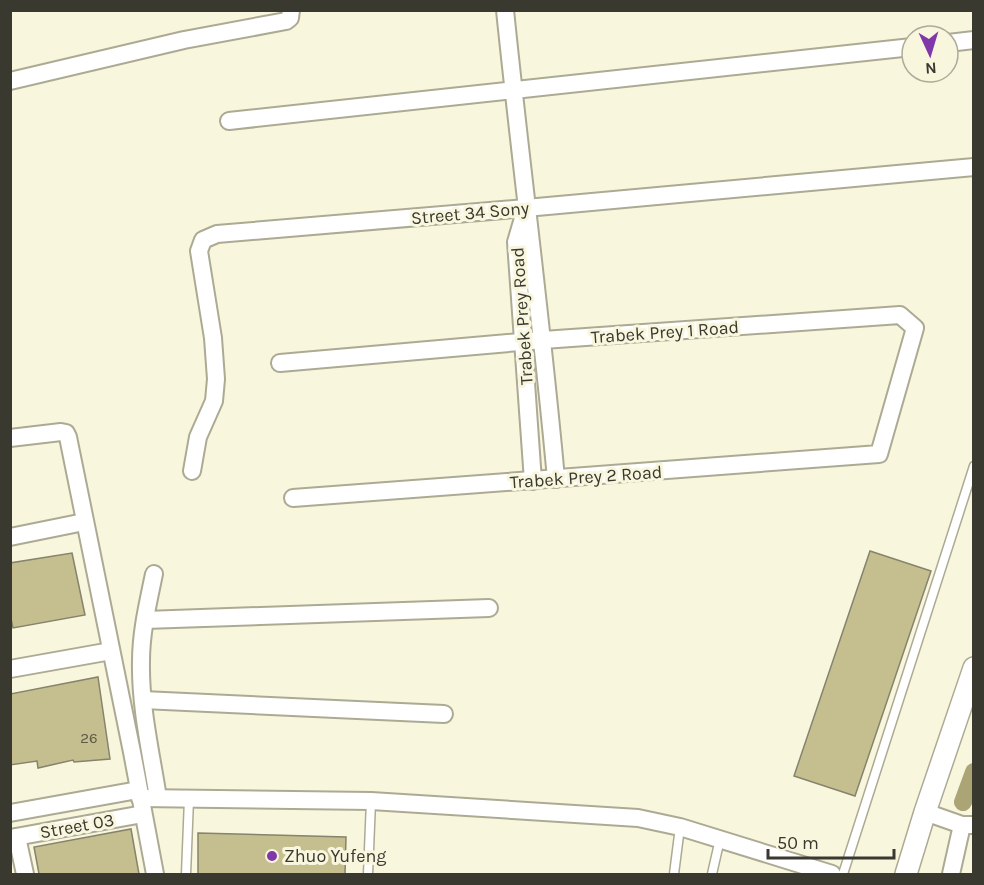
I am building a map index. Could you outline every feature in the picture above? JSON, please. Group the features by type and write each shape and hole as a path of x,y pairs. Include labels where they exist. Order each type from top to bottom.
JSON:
{"street":[{"path":"10,81 184,40 286,21 290,18 291,10"},
{"path":"505,10 526,208"},
{"path":"229,121 900,48"},
{"name":"Street 34 Sony","path":"192,471 198,437 214,401 216,379 213,338 199,251 203,240 217,234 974,166"},
{"name":"Trabek Prey Road","path":"526,208 543,340 556,479"},
{"name":"Trabek Prey Road","path":"526,208 516,242 533,481"},
{"name":"Trabek Prey 1 Road","path":"280,363 543,340 900,315 915,328 879,454"},
{"path":"10,438 61,432 66,433 68,437 155,874"},
{"name":"Trabek Prey 2 Road","path":"292,498 879,454"},
{"path":"10,537 84,522"},
{"path":"154,574 145,620 141,660 143,700 158,798"},
{"path":"145,620 489,608"},
{"path":"10,669 111,651"},
{"path":"906,874 974,668"},
{"path":"143,700 444,714"},
{"path":"140,801 158,798 371,801 638,818 680,827 832,874"},
{"name":"Street 03","path":"10,813 140,801"},
{"name":"Street 03","path":"14,837 140,801"},
{"path":"925,812 968,825 951,874"},
{"path":"14,837 25,874"}],"lane":[{"path":"843,874 974,466"},
{"path":"186,874 189,799"},
{"path":"368,874 371,801"},
{"path":"674,874 680,827"},
{"path":"712,874 720,839"}],"building":[{"path":"870,551 931,571 855,796 794,776"},
{"path":"72,553 85,615 13,628 10,614 10,563"},
{"path":"98,677 110,759 74,762 73,760 38,768 37,761 10,765 10,694"},
{"path":"131,829 139,874 39,874 34,847"},
{"name":"Zhuo Yufeng","path":"198,833 346,837 345,874 198,874"}],"waterway":[{"path":"963,802 974,772"}],"place":[{"name":"Zhuo Yufeng","path":"272,856"}]}
